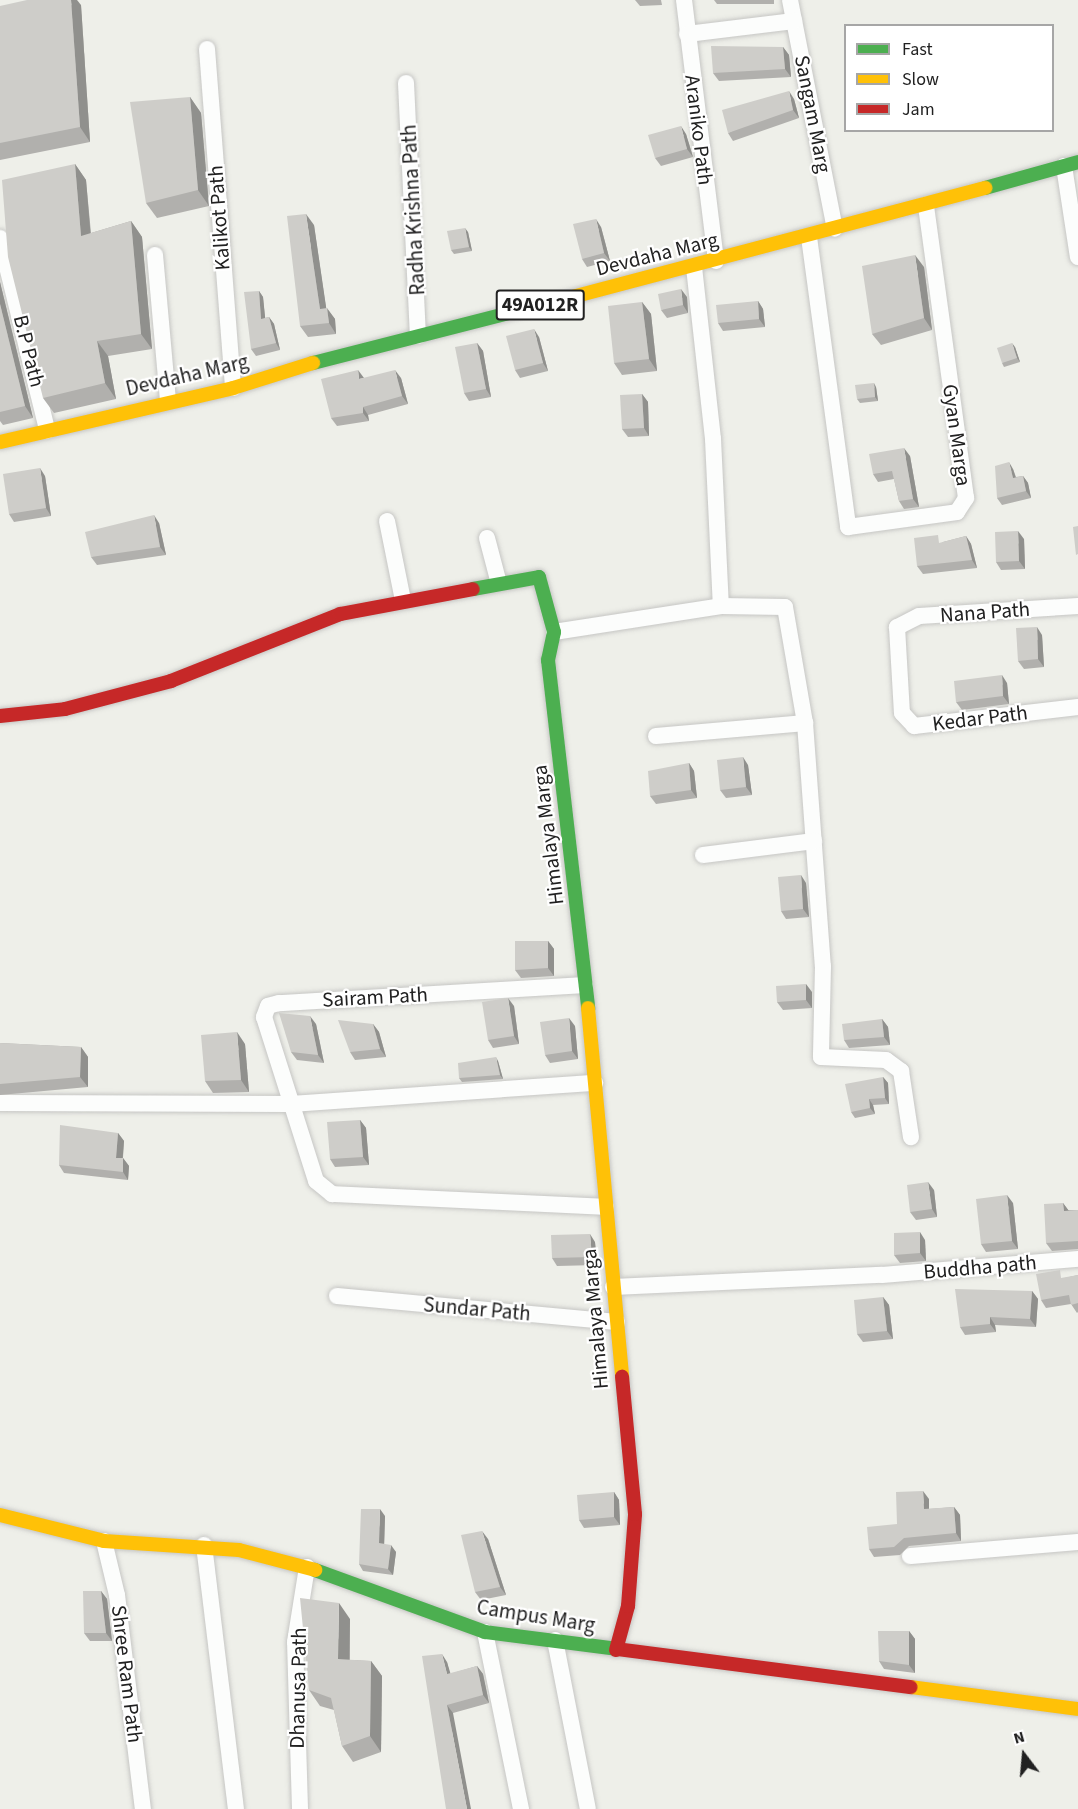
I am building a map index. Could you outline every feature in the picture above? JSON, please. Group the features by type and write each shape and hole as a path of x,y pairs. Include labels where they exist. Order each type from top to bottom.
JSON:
{"street":[{"name":"Araniko Path","path":"684,0 716,261"},
{"name":"Sangam Marg","path":"790,0 835,229"},
{"path":"687,34 794,21"},
{"name":"Kalikot Path","path":"207,49 234,387"},
{"name":"Radha Krishna Path","path":"406,83 418,336"},
{"path":"1071,164 1078,257"},
{"name":"Devdaha Marg","path":"0,442 234,387 418,336 809,237 1071,164"},
{"name":"Gyan Marga","path":"809,237 848,527 957,512 966,498 926,205"},
{"name":"B.P Path","path":"0,238 47,430"},
{"path":"155,255 168,401"},
{"path":"694,267 713,439 721,606"},
{"path":"387,521 403,600"},
{"path":"487,538 498,580"},
{"name":"Himalaya Marga","path":"0,716 65,709 171,681 268,645 291,629 403,600 498,580 539,577 554,632 548,660 595,1083 635,1514 628,1606 616,1650"},
{"path":"554,632 721,606 785,607 805,723 823,966 821,1057 886,1060 901,1071 911,1137"},
{"name":"Nana Path","path":"897,627 919,616 1078,606"},
{"name":"Kedar Path","path":"897,627 905,722 914,726 1078,707"},
{"path":"656,736 805,723"},
{"path":"703,855 814,841"},
{"name":"Sairam Path","path":"585,986 267,1006 264,1017 316,1181 332,1194 606,1207"},
{"path":"0,1103 291,1104 595,1083"},
{"name":"Buddha path","path":"613,1287 882,1275 1078,1259"},
{"name":"Sundar Path","path":"337,1296 617,1322"},
{"name":"Campus Marg","path":"0,1515 104,1541 204,1545 307,1567 485,1632 1078,1709"},
{"name":"Shree Ram Path","path":"104,1541 117,1595 143,1809"},
{"path":"910,1556 1078,1542"},
{"path":"204,1545 236,1809"},
{"name":"Dhanusa Path","path":"300,1809 295,1642 307,1567"},
{"path":"485,1632 521,1809"},
{"path":"555,1640 588,1809"}],"building":[{"path":"27,0 71,0 80,127 0,143 0,6"},
{"path":"711,46 783,47 785,69 713,73"},
{"path":"789,91 793,110 728,133 722,110"},
{"path":"190,97 198,190 146,203 130,102"},
{"path":"681,126 687,149 655,158 648,135"},
{"path":"75,164 81,236 131,221 141,334 97,341 105,383 43,398 8,257 2,180"},
{"path":"306,214 320,309 327,308 329,323 300,326 287,216"},
{"path":"596,219 604,253 582,259 573,224"},
{"path":"465,228 469,247 451,250 447,231"},
{"path":"915,255 924,318 872,334 862,266"},
{"path":"681,289 683,305 661,310 658,294"},
{"path":"259,291 261,319 269,317 276,343 251,349 244,292"},
{"path":"758,301 759,319 718,323 716,305"},
{"path":"642,302 649,359 614,363 608,306"},
{"path":"0,304 25,406 0,412"},
{"path":"534,329 543,363 515,370 506,336"},
{"path":"477,343 486,389 464,393 455,347"},
{"path":"1012,343 1017,358 1002,363 997,348"},
{"path":"358,370 359,379 395,370 402,396 363,407 363,413 331,418 321,379"},
{"path":"874,383 875,397 857,399 855,385"},
{"path":"642,394 644,428 622,429 620,395"},
{"path":"904,448 913,499 899,501 892,471 873,474 869,454"},
{"path":"1009,462 1013,478 1023,476 1026,491 997,498 995,466"},
{"path":"40,468 46,508 9,514 3,474"},
{"path":"154,515 160,547 91,557 85,532"},
{"path":"1078,526 1078,554 1076,555 1073,527"},
{"path":"1018,531 1019,561 996,562 995,532"},
{"path":"938,535 939,543 966,536 972,560 917,566 914,538"},
{"path":"1037,627 1038,659 1018,661 1016,628"},
{"path":"1002,675 1003,696 956,702 954,681"},
{"path":"743,757 746,787 720,790 717,760"},
{"path":"689,763 691,790 650,796 648,771"},
{"path":"801,875 803,909 781,911 778,877"},
{"path":"515,941 548,941 548,968 515,970"},
{"path":"806,984 806,1000 777,1002 776,986"},
{"path":"508,998 514,1036 488,1040 482,1002"},
{"path":"279,1013 310,1016 318,1055 291,1052"},
{"path":"569,1018 572,1051 545,1055 540,1022"},
{"path":"882,1019 884,1037 844,1040 842,1024"},
{"path":"338,1020 373,1024 380,1049 350,1052"},
{"path":"237,1032 241,1080 205,1081 201,1035"},
{"path":"0,1043 81,1047 80,1077 0,1084"},
{"path":"496,1057 500,1075 459,1078 458,1063"},
{"path":"883,1077 885,1098 869,1099 870,1108 851,1112 845,1084"},
{"path":"360,1120 363,1157 330,1159 327,1122"},
{"path":"60,1125 118,1133 116,1158 123,1158 123,1172 59,1165"},
{"path":"928,1182 932,1209 910,1212 907,1185"},
{"path":"1007,1195 1012,1241 981,1244 976,1199"},
{"path":"1063,1203 1064,1211 1078,1210 1078,1241 1046,1243 1044,1204"},
{"path":"920,1232 920,1253 894,1255 894,1233"},
{"path":"590,1234 592,1257 552,1258 551,1235"},
{"path":"1060,1270 1061,1278 1078,1275 1078,1303 1071,1305 1069,1295 1041,1300 1036,1274"},
{"path":"955,1289 1032,1291 1030,1319 990,1317 990,1324 960,1327"},
{"path":"883,1297 887,1331 857,1334 854,1300"},
{"path":"923,1491 924,1509 954,1507 956,1533 904,1538 894,1547 869,1549 867,1527 897,1524 896,1492"},
{"path":"614,1492 614,1517 579,1520 577,1495"},
{"path":"361,1509 380,1509 379,1543 391,1545 388,1569 359,1564"},
{"path":"482,1531 500,1587 475,1592 461,1535"},
{"path":"83,1591 101,1591 106,1633 84,1633"},
{"path":"300,1598 339,1603 338,1659 371,1661 370,1736 342,1746 331,1698 309,1690"},
{"path":"878,1631 909,1631 909,1665 879,1661"},
{"path":"442,1654 447,1674 477,1666 483,1695 447,1705 467,1809 446,1809 422,1656"}],"traffic: fast":[{"path":"985,188 1078,162"},
{"path":"313,363 561,300"},
{"path":"473,589 539,577 554,632 548,660 588,1008"},
{"path":"315,1570 485,1632 617,1649"}],"traffic: slow":[{"path":"561,300 985,188"},
{"path":"0,442 233,388 313,363"},
{"path":"588,1008 622,1377"},
{"path":"0,1515 104,1541 239,1550 315,1570"},
{"path":"911,1687 1078,1709"}],"traffic: jam":[{"path":"0,716 65,709 171,681 340,614 473,589"},
{"path":"616,1650 628,1606 635,1514 622,1377"},
{"path":"617,1649 911,1687"}]}
